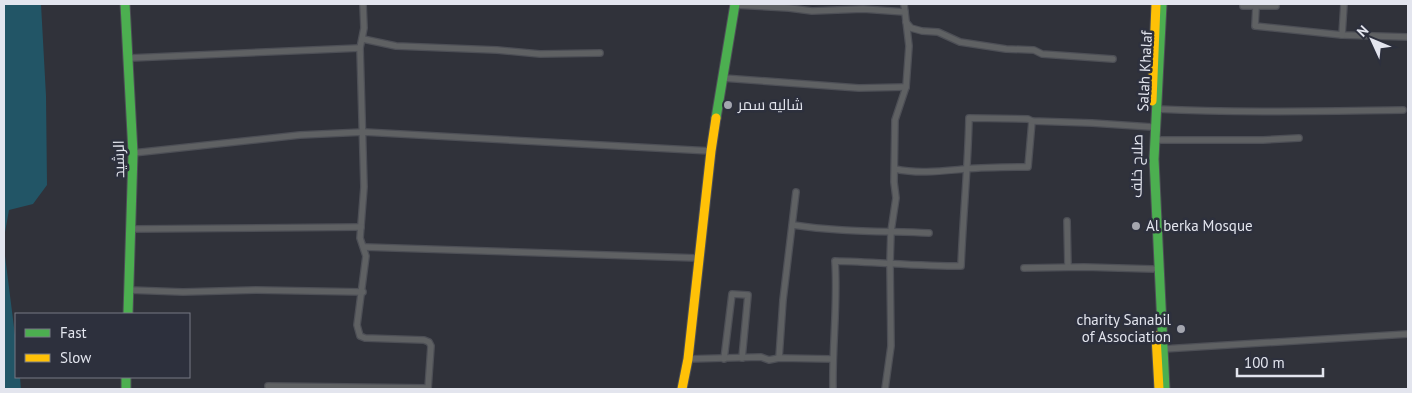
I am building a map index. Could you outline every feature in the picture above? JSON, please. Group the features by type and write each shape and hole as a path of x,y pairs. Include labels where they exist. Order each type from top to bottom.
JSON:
{"main road":[{"name":"الرشيد","path":"125,4 130,58 133,153 133,229 128,313"},
{"name":"صلاح خلف","path":"1156,4 1152,127 1149,153 1159,389"},
{"name":"Salah Khalaf","path":"1162,4 1154,171 1163,349"},
{"path":"682,389 688,359 711,151 735,5"},
{"path":"1163,349 1165,389"}],"street":[{"path":"268,386 428,389 431,346 429,342 424,340 360,336 357,326 363,292 366,256 360,238 364,187 364,132 360,48 364,28 363,4"},
{"path":"885,389 891,346 890,263 891,232 896,198 894,182 895,120 906,87 909,46 904,4"},
{"path":"1243,4 1243,6 1256,7 1276,6"},
{"path":"1342,35 1344,4"},
{"path":"735,5 812,11 863,9 905,12"},
{"path":"1256,7 1255,26 1342,35 1408,37"},
{"path":"906,22 912,28 938,32 960,42 1006,49 1034,50 1042,54 1113,59"},
{"path":"363,39 396,46 497,50 540,54 600,54"},
{"path":"130,58 360,48"},
{"path":"723,78 859,88 906,87"},
{"path":"1157,109 1304,112 1403,110"},
{"path":"833,389 832,360 836,311 836,262 961,266 968,118 1028,119 1032,121 1152,127"},
{"path":"895,169 909,172 939,172 967,168 1028,167 1032,121"},
{"path":"133,153 300,135 364,132 711,151"},
{"path":"1154,140 1263,140 1299,138"},
{"path":"779,358 783,300 796,192"},
{"path":"1067,221 1068,267"},
{"path":"793,225 824,229 929,233"},
{"path":"133,229 361,227"},
{"path":"364,247 698,258"},
{"path":"1024,268 1153,269"},
{"path":"129,290 363,292"},
{"path":"724,358 732,294 748,295 742,358"},
{"path":"1163,349 1408,334"},
{"path":"688,359 761,357 769,360 779,358 832,360"}],"water":[{"path":"4,4 41,4 46,96 47,185 33,204 9,210 4,238"},
{"path":"4,248 15,335 15,378 20,378 21,389 4,389"}],"traffic: fast":[{"path":"125,4 133,153 128,313"},
{"path":"716,118 735,4"},
{"path":"1162,4 1154,159 1165,389"},
{"path":"126,378 126,389"}],"traffic: slow":[{"path":"1152,101 1156,4"},
{"path":"682,389 688,359 716,118"},
{"path":"1156,336 1159,389"}],"place":[{"name":"شاليه سمر","path":"728,105"},
{"name":"Al berka Mosque","path":"1136,226"},
{"name":"charity Sanabil of Association","path":"1181,329"}]}
